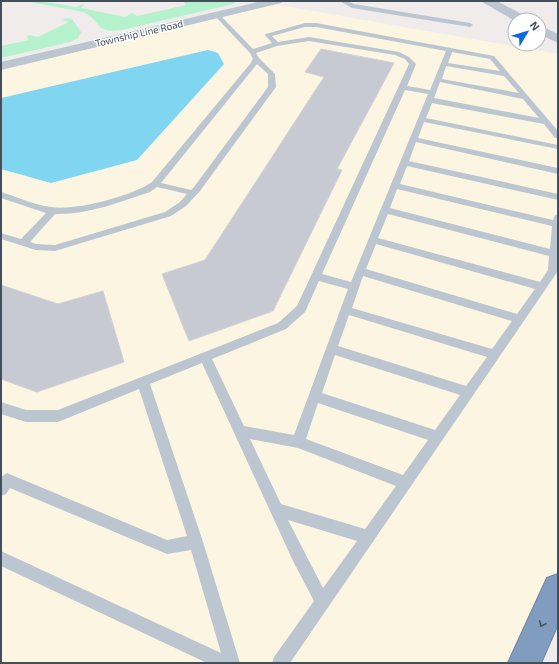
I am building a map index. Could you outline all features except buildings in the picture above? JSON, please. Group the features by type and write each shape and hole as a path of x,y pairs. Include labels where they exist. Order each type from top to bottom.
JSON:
{"highway":[{"path":"524,663 558,589"}],"street":[{"name":"Township Line Road","path":"1,66 217,15 254,3 278,1"},
{"path":"488,1 508,12"},
{"path":"547,33 558,39"}],"lane":[{"path":"343,1 352,6 470,26"},
{"path":"1,236 36,247 55,248 90,239 168,214 183,204 193,194 272,87 274,80 273,75 217,15"},
{"path":"276,44 268,35 306,25 316,25 492,57 558,136"},
{"path":"1,409 26,416 58,416 282,326 301,309 413,64 407,58 397,53 309,39 276,44 254,55"},
{"path":"298,442 360,271 450,49"},
{"path":"1,195 53,211 79,210 147,190 155,184 253,65 254,55"},
{"path":"444,64 506,74"},
{"path":"438,80 526,97"},
{"path":"402,87 431,96 546,122"},
{"path":"422,119 558,147"},
{"path":"414,139 558,171"},
{"path":"404,163 558,197"},
{"path":"155,184 193,194"},
{"path":"280,663 553,271 558,220 395,186"},
{"path":"385,210 555,254"},
{"path":"23,243 53,211"},
{"path":"373,240 542,287"},
{"path":"360,271 520,319"},
{"path":"316,276 354,287"},
{"path":"346,310 495,355"},
{"path":"331,349 469,392"},
{"path":"205,357 299,558 323,602"},
{"path":"143,382 196,542 232,663"},
{"path":"314,396 438,437"},
{"path":"239,431 298,442 406,483"},
{"path":"3,482 167,547 196,542"},
{"path":"276,509 368,537"},
{"path":"1,558 225,663"}],"shaded area":[{"path":"268,3 507,45 507,52 547,52 558,54 558,589 524,663 1,663 1,66"}],"green space":[{"path":"25,1 41,1 76,7 84,4 81,8 125,17 132,13 137,16 186,5 183,1 236,2 233,4 113,31 102,28 83,12"},
{"path":"65,18 72,19 81,32 78,38 70,42 1,58 1,46 29,40 27,37 28,35 38,37 69,22 63,20"}],"water":[{"path":"208,50 218,53 224,64 137,160 51,183 1,169 1,98"}]}
